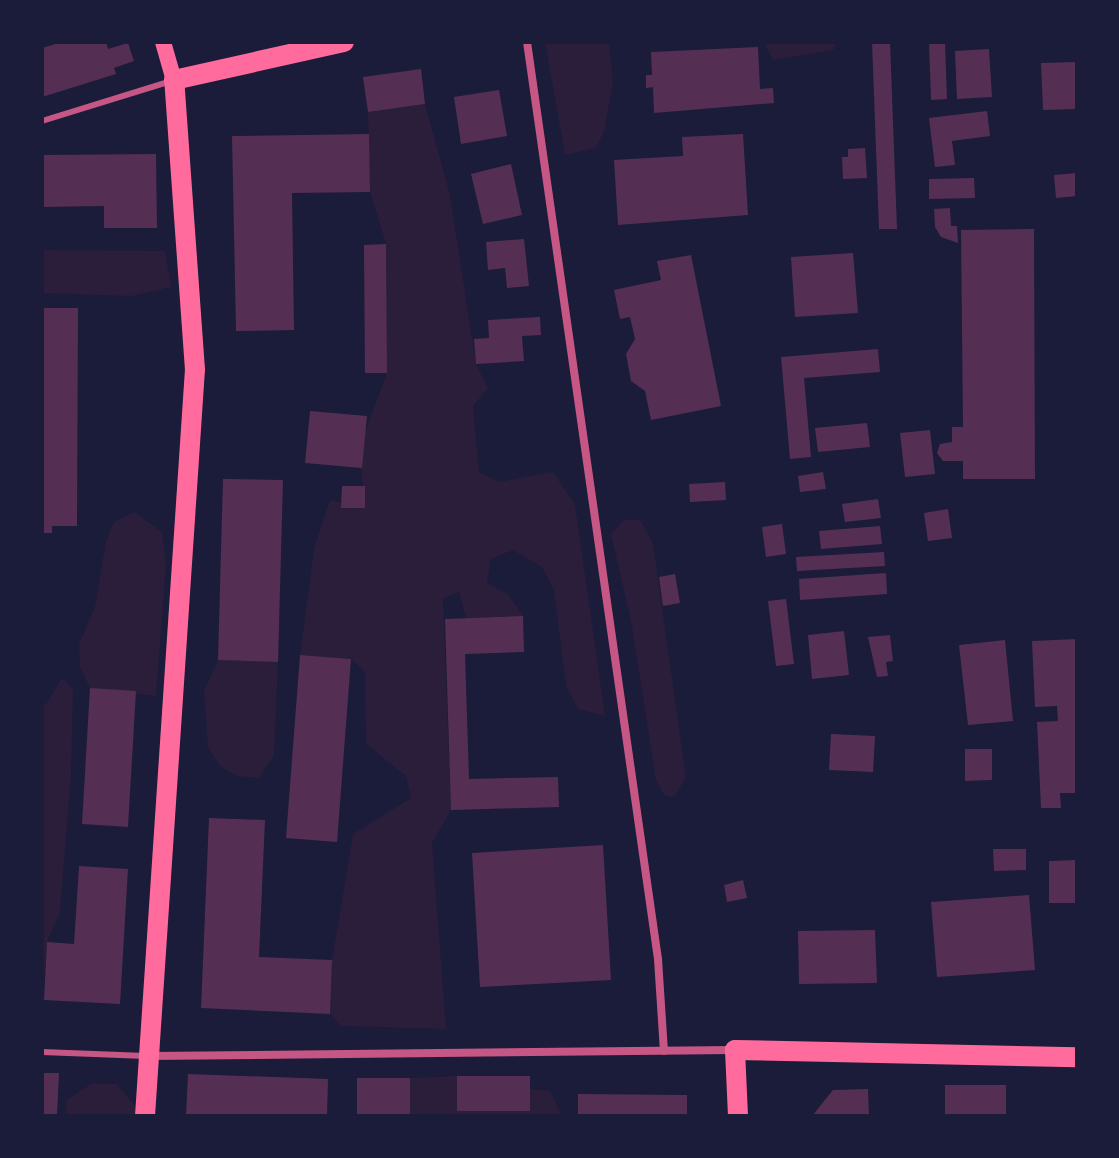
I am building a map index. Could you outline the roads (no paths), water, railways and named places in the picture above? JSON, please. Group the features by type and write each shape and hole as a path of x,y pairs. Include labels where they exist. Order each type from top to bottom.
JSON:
{"main road":[{"path":"145,1116 195,370 174,80 163,42"},
{"path":"174,80 344,42"},
{"path":"738,1116 735,1050 1077,1057"}],"street":[{"path":"527,42 656,943 664,1051"},
{"path":"147,1056 735,1050"}],"lane":[{"path":"42,121 174,80"},
{"path":"42,1052 147,1056"}]}
